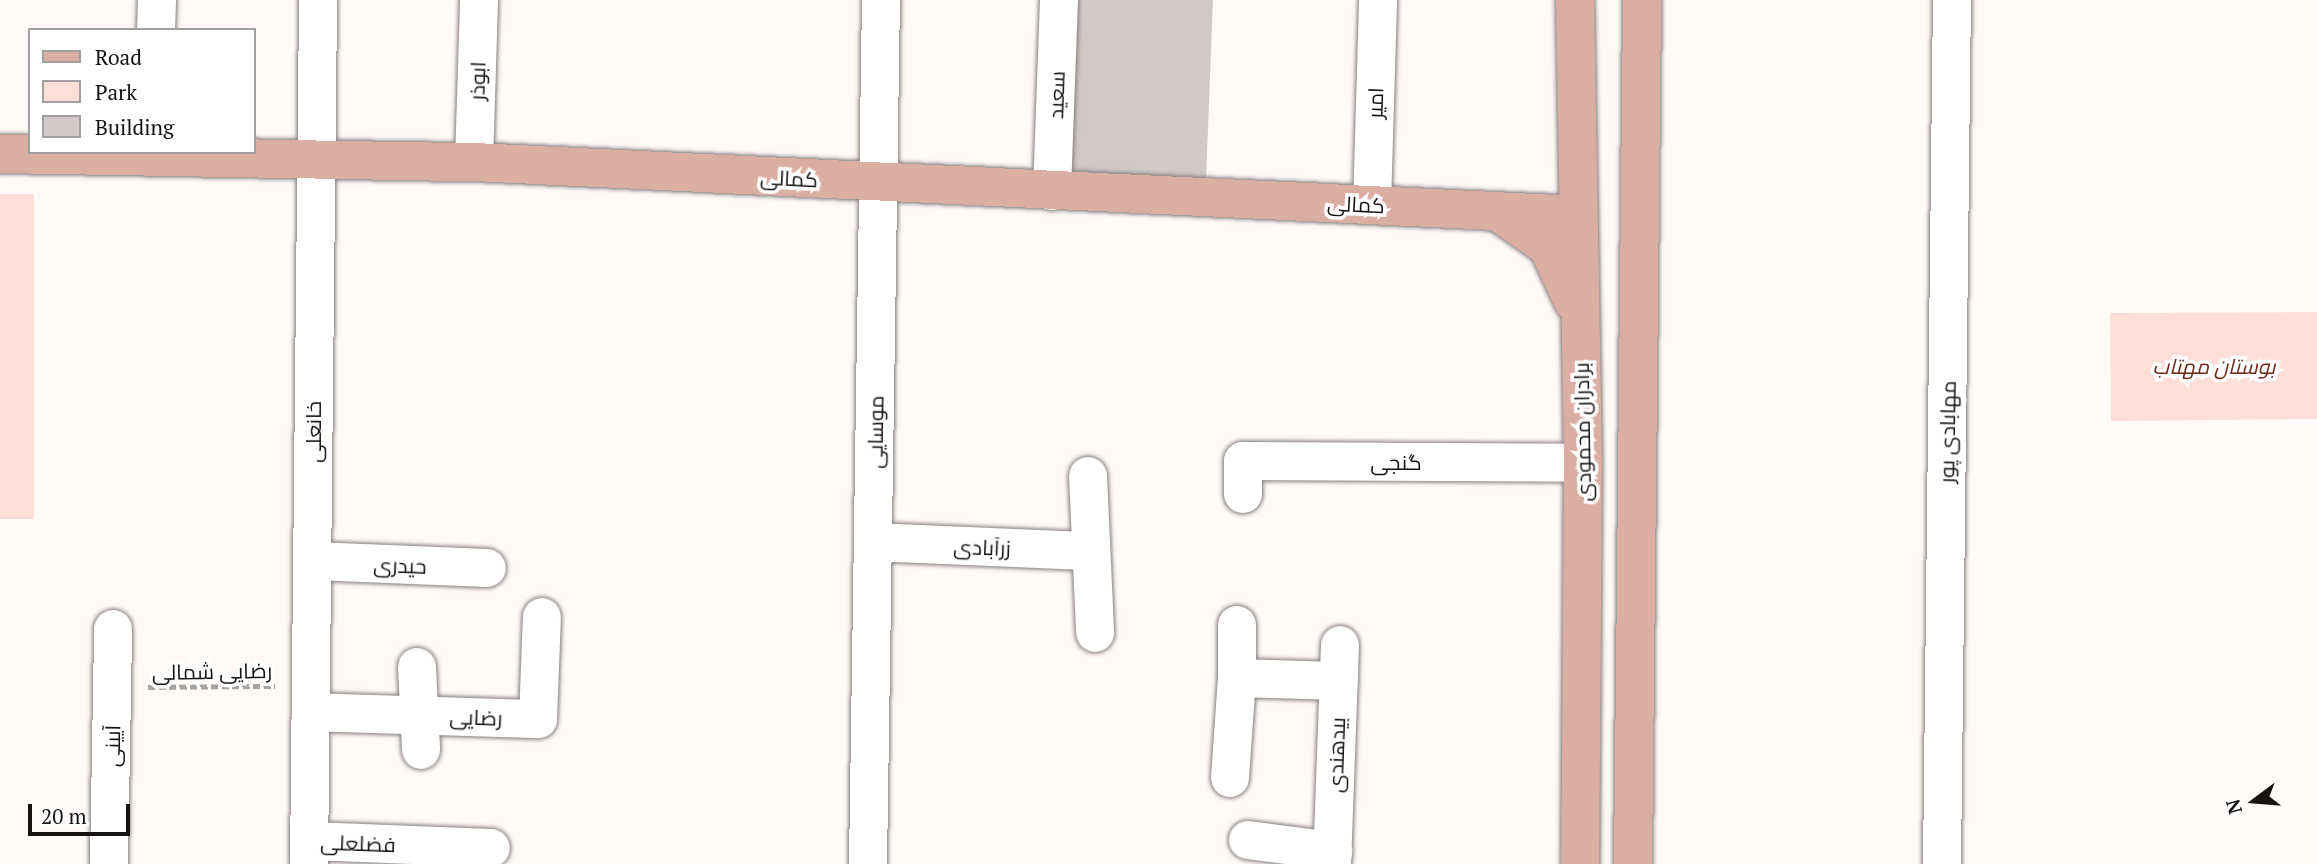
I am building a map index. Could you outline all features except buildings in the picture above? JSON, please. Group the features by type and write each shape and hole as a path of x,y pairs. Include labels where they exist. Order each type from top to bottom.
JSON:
{"main road":[{"name":"برادران محمودی","path":"1576,0 1583,463 1580,864"},
{"path":"1633,864 1642,0"},
{"name":"کمالی","path":"0,154 474,162 1578,215"},
{"path":"1498,212 1548,247 1565,275 1581,326"}],"street":[{"path":"156,28 157,0"},
{"name":"خانعلی","path":"309,853 314,158 318,0"},
{"name":"ابوذر","path":"474,162 479,0"},
{"name":"موسایی","path":"868,864 881,0"},
{"name":"سعید","path":"1052,191 1059,0"},
{"name":"امیر","path":"1372,205 1378,0"},
{"name":"مهابادی پور","path":"1942,864 1952,0"},
{"name":"گنجی","path":"1243,494 1242,461 1583,463"},
{"path":"1088,476 1095,634"},
{"name":"زرآبادی","path":"873,542 1091,551"},
{"name":"حیدری","path":"313,561 487,568"},
{"name":"رضایی","path":"311,699 419,733 538,719 542,617"},
{"path":"1230,778 1237,678 1237,625"},
{"name":"آیینی","path":"109,864 113,629"},
{"name":"بیدهندی","path":"1237,678 1339,663 1333,858"},
{"path":"418,667 419,733"},
{"path":"1248,840 1333,858"},
{"name":"فضلعلی","path":"309,853 491,848"}],"path":[{"name":"رضایی شمالی","path":"113,688 311,699"}],"green space":[{"path":"0,194 34,194 34,519 0,519"},
{"name":"بوستان مهتاب","path":"2317,312 2317,419 2111,421 2110,313"}]}
